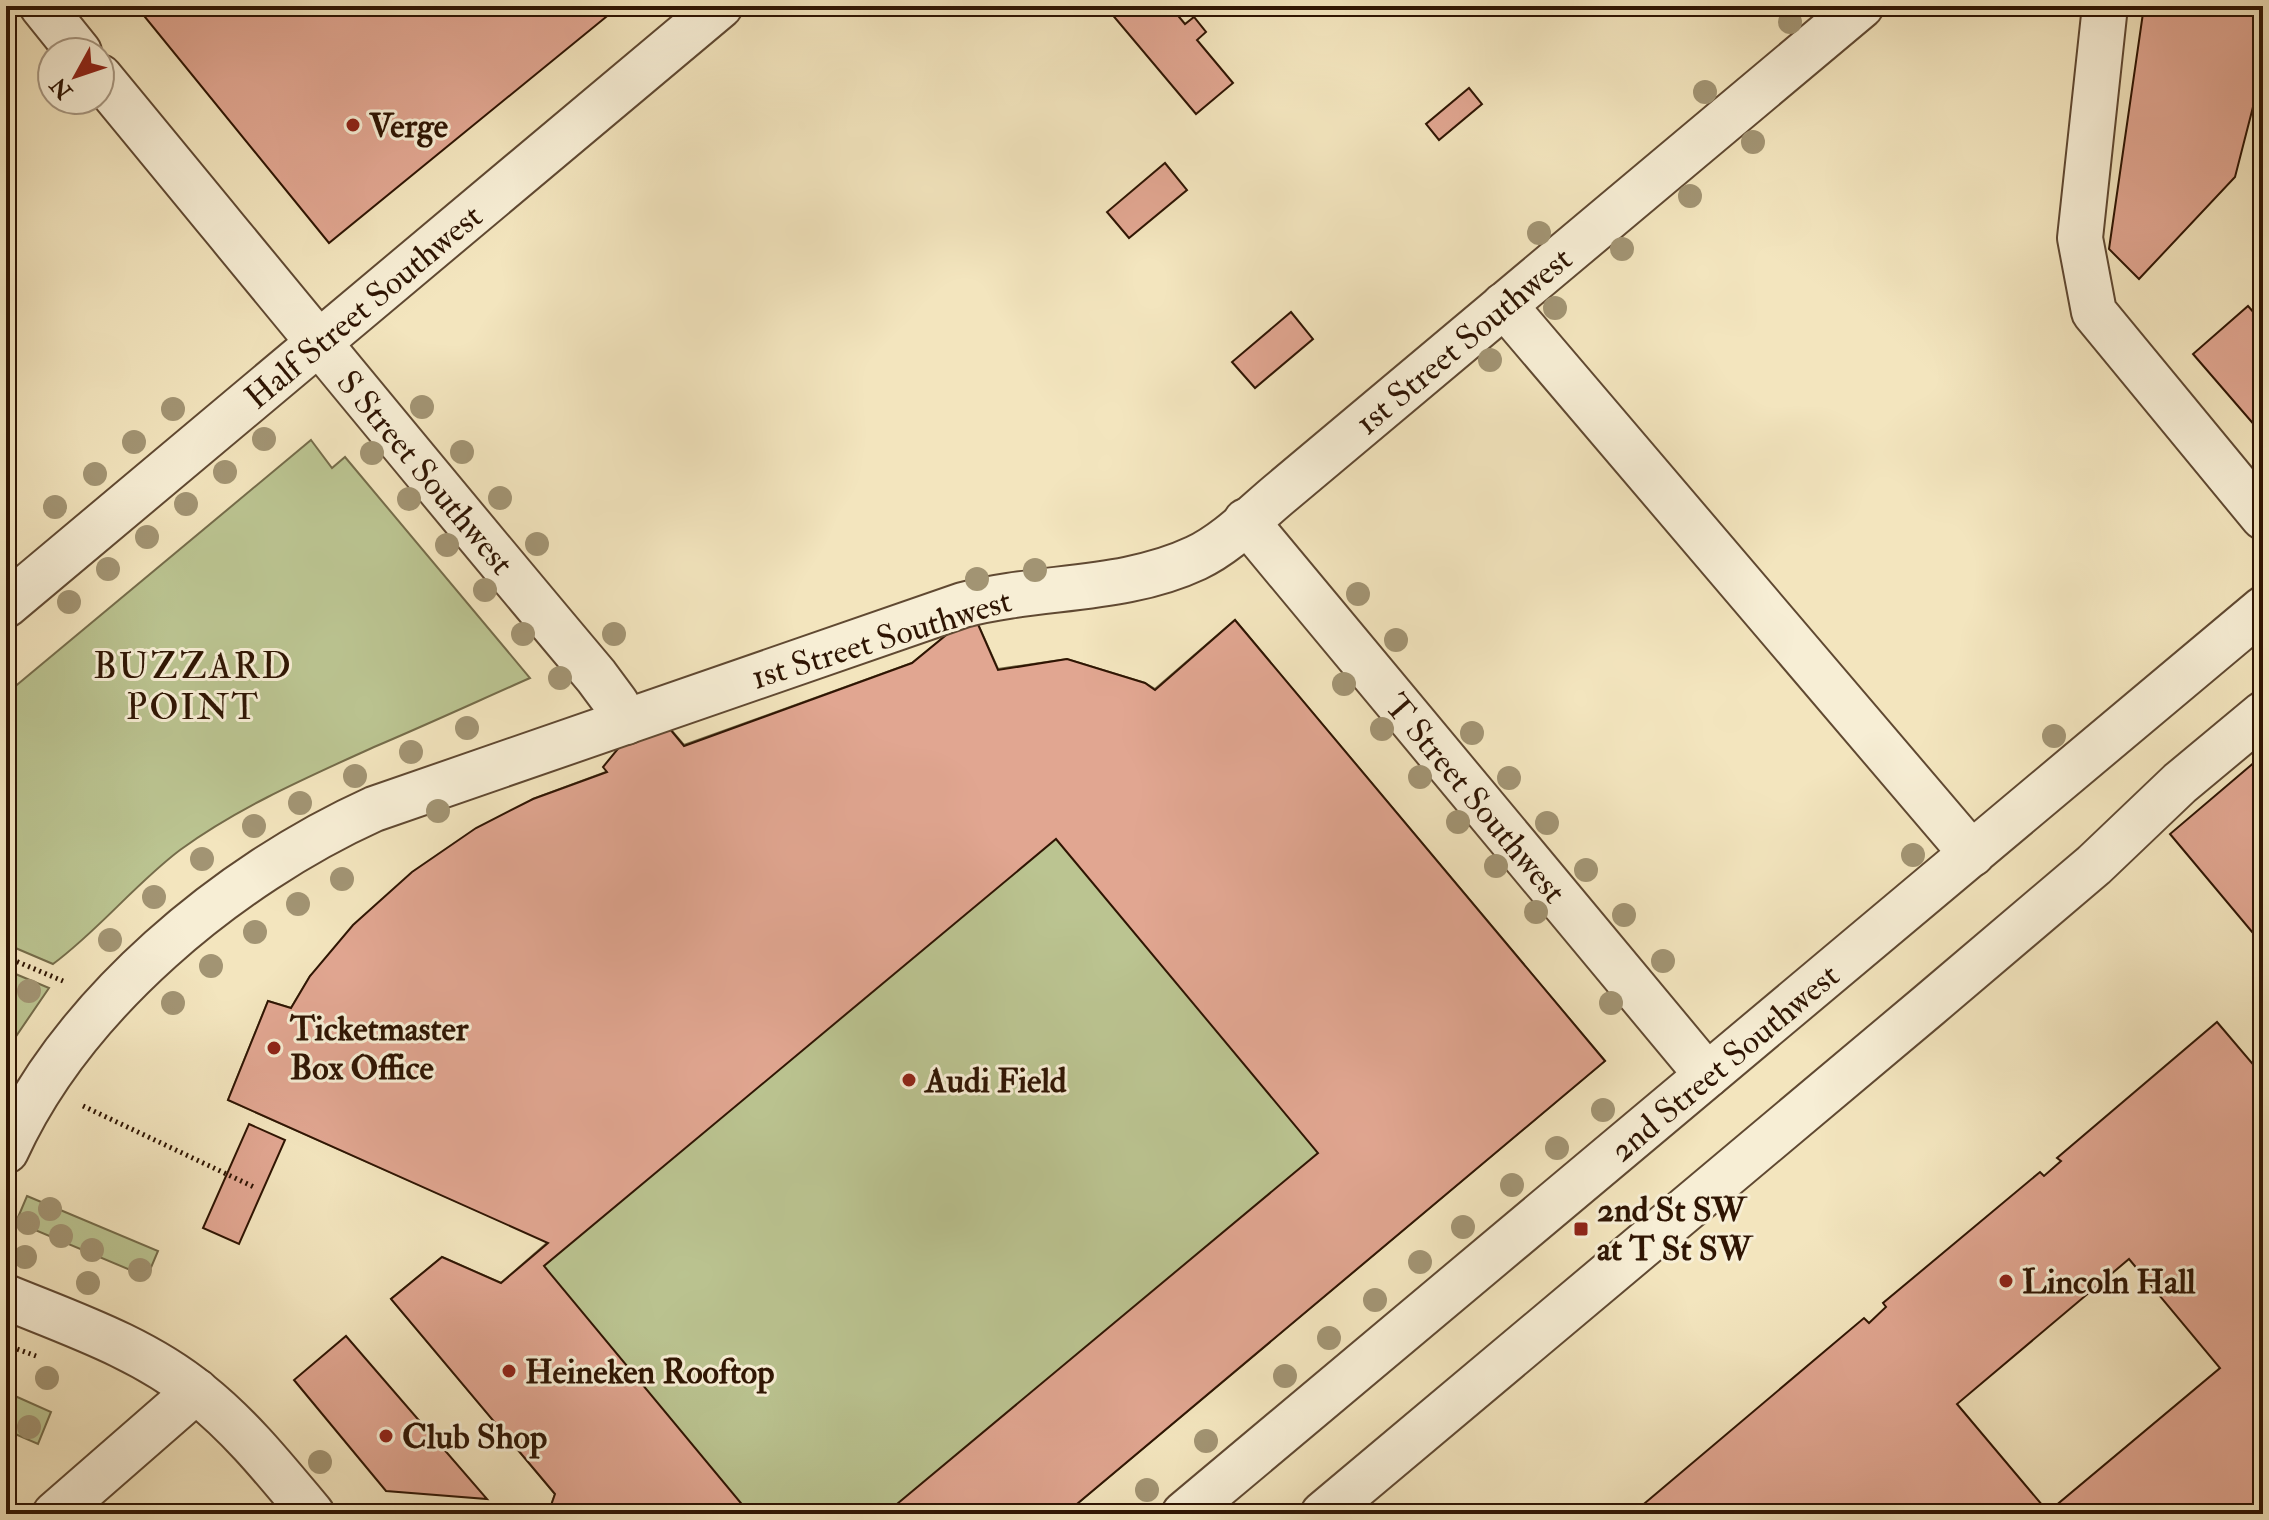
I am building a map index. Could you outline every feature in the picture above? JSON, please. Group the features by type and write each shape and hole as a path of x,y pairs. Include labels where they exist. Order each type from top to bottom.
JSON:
{"street":[{"path":"42,6 66,36"},
{"name":"Half Street Southwest","path":"6,605 720,6"},
{"name":"1st Street Southwest","path":"6,1151 49,1076 103,1005 158,953 268,869 317,838 374,809 963,605 990,598 1126,580 1173,567 1209,550 1861,6"},
{"path":"2105,6 2080,238 2094,312 2263,517"},
{"name":"S Street Southwest","path":"116,96 596,676 626,722"},
{"path":"1504,305 1972,854"},
{"name":"T Street Southwest","path":"1246,521 1707,1075"},
{"name":"2nd Street Southwest","path":"1184,1514 2263,609"},
{"path":"1323,1514 2094,865 2180,783 2263,714"},
{"path":"6,1297 138,1354 196,1391 250,1441 312,1514"},
{"path":"55,1514 196,1391"}],"path":[{"path":"6,957 63,981"},
{"path":"83,1106 256,1188"}],"green space":[{"path":"311,440 332,468 345,457 530,678 324,770 226,820 164,863 53,964 6,944 6,694"},
{"name":"Audi Field","path":"973,613 998,669 1067,659 1145,683 1155,689 1235,620 1605,1061 1065,1514 548,1514 555,1494 391,1299 442,1257 501,1283 548,1242 228,1100 268,1001 291,1008 310,976 533,799 606,772 660,717 684,745 912,663"},
{"path":"6,970 49,988 6,1051"},
{"path":"27,1196 158,1251 147,1277 16,1222"},
{"path":"6,1392 51,1412 38,1444 6,1430"}],"building":[{"name":"Verge","path":"136,6 616,6 617,8 329,243"},
{"path":"1105,6 1170,6 1185,24 1194,17 1206,32 1197,40 1233,83 1196,114"},
{"path":"2144,6 2263,6 2263,68 2235,177 2139,279 2109,249"},
{"path":"1469,88 1482,104 1439,140 1426,124"},
{"path":"1165,163 1187,190 1129,238 1107,212"},
{"path":"2248,306 2263,323 2263,435 2193,354"},
{"path":"1291,312 1313,339 1255,388 1232,362"},
{"name":"Audi Field","path":"973,613 998,670 1067,659 1145,683 1155,690 1235,620 1605,1061 1065,1514 885,1514 1318,1153 1056,839 544,1266 750,1514 548,1514 555,1494 391,1299 442,1257 501,1283 548,1243 228,1100 268,1001 291,1008 310,976 353,925 412,872 476,828 533,799 607,772 603,767 621,745 660,717 684,746 912,663"},
{"path":"2263,755 2263,945 2170,834"},
{"name":"Lincoln Hall","path":"2217,1022 2263,1076 2263,1514 1632,1514 1864,1318 1869,1323 1886,1307 1883,1303 2040,1172 2044,1176 2061,1161 2057,1158","holes":["2129,1259 2220,1368 2048,1512 1957,1404"]},
{"path":"249,1124 285,1140 239,1244 203,1228"},
{"name":"Club Shop","path":"346,1336 487,1499 386,1491 294,1380"}],"place":[{"name":"Verge","path":"353,125"},
{"name":"Ticketmaster Box Office","path":"274,1048"},
{"name":"Audi Field","path":"909,1080"},
{"name":"2nd St SW at T St SW","path":"1581,1229"},
{"name":"Lincoln Hall","path":"2006,1281"},
{"name":"Heineken Rooftop","path":"509,1371"},
{"name":"Club Shop","path":"386,1436"}],"district":[{"name":"BUZZARD POINT","path":"193,686"}]}
